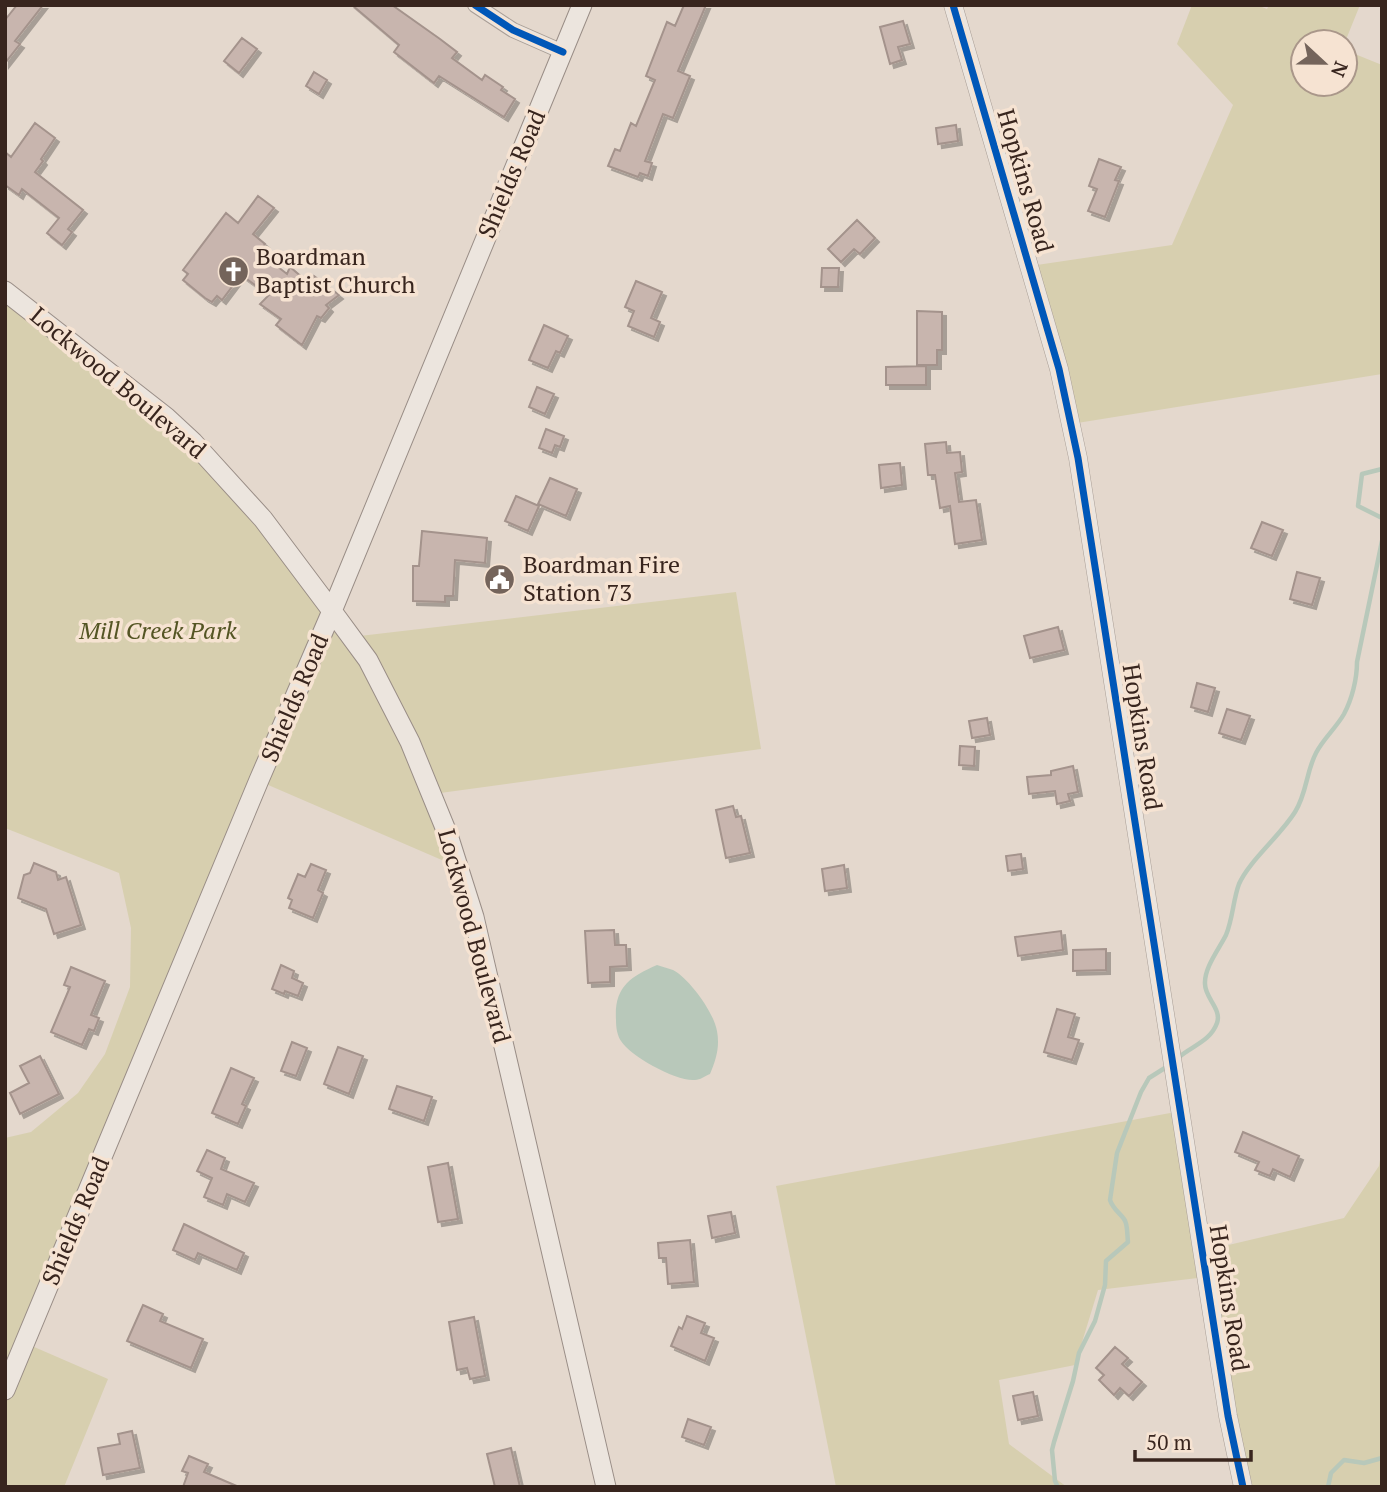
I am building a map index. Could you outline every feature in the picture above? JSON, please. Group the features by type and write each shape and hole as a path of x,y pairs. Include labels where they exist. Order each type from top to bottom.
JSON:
{"main road":[{"name":"Shields Road","path":"5,1390 332,611 582,5"},
{"name":"Lockwood Boulevard","path":"5,290 166,417 193,442 263,519 368,660 410,742 448,835 474,917 606,1487"}],"street":[{"path":"475,5 513,30 563,52"},
{"name":"Hopkins Road","path":"953,5 1059,369 1073,433 1228,1416 1242,1487"}],"green space":[{"path":"1192,5 1257,5 1267,9 1269,5 1360,5 1351,28 1289,28 1289,98 1359,98 1359,56 1382,65 1382,374 1071,424 1030,266 1172,245 1233,105 1177,44"},
{"name":"Mill Creek Park","path":"5,291 166,417 351,637 736,592 761,749 433,794 458,867 259,781 25,1343 108,1379 64,1487 5,1487 5,1138 31,1132 78,1093 105,1054 130,987 131,928 119,873 5,828"},
{"path":"1181,1111 1203,1251 1344,1218 1379,1166 1382,1148 1382,1487 1243,1487 1206,1277 1098,1290 1075,1365 999,1380 1009,1444 1067,1487 836,1487 776,1186"}],"shaded area":[{"path":"657,965 673,970 687,981 706,1006 715,1024 718,1042 716,1058 710,1074 699,1079 687,1080 655,1067 634,1054 619,1036 616,1009 621,991 632,979"}],"building":[{"path":"17,5 43,5 15,41 20,44 5,63 5,20"},
{"path":"352,5 392,5 440,39 457,52 452,58 482,80 485,75 515,99 504,117 439,76 434,83 394,52 399,45"},
{"path":"684,5 706,5 678,71 690,76 673,118 663,114 645,161 652,163 648,176 640,173 638,177 608,166 615,149 620,151 631,123 636,126 655,80 646,76 667,22 675,26"},
{"path":"903,21 910,44 898,47 902,60 890,64 880,27"},
{"path":"242,38 257,49 239,73 224,61"},
{"path":"314,72 327,80 319,94 306,86"},
{"path":"35,123 55,138 35,172 83,210 68,229 72,232 62,245 47,233 59,218 22,189 19,195 5,185 5,152 11,157"},
{"path":"956,125 958,141 938,144 936,128"},
{"path":"1099,159 1121,167 1115,180 1119,181 1105,217 1088,211 1097,189 1089,186"},
{"name":"Boardman Baptist Church","path":"258,196 274,208 253,234 265,244 259,252 287,274 290,267 310,284 314,276 339,295 326,305 329,308 321,318 317,316 302,345 276,325 281,319 260,304 269,295 241,275 222,300 217,296 212,302 183,280 188,274 183,270 226,213 238,223"},
{"path":"857,220 875,238 860,254 854,249 841,262 828,249"},
{"path":"822,268 839,268 838,287 821,287"},
{"path":"636,281 662,292 651,318 660,322 654,337 628,326 634,311 625,307"},
{"path":"917,311 942,312 942,350 937,350 937,365 917,365"},
{"path":"544,325 568,336 560,353 556,351 548,368 529,360"},
{"path":"926,366 926,385 886,385 886,367"},
{"path":"537,387 554,394 545,414 529,407"},
{"path":"546,429 564,436 560,447 555,445 552,453 539,448"},
{"path":"946,442 947,453 960,452 962,472 955,473 959,502 976,500 982,540 955,544 950,506 940,508 935,475 928,475 925,444"},
{"path":"900,463 902,485 881,488 879,465"},
{"path":"550,478 577,489 566,516 538,504"},
{"path":"516,496 539,506 528,531 505,521"},
{"path":"1262,522 1283,530 1272,556 1251,548"},
{"path":"422,531 487,538 485,563 455,560 453,596 445,596 445,602 413,601 413,566 419,566"},
{"path":"1297,572 1320,578 1312,605 1290,599"},
{"path":"1058,627 1064,650 1030,658 1024,636"},
{"path":"1197,683 1215,688 1208,712 1191,707"},
{"path":"1227,709 1250,716 1241,740 1219,733"},
{"path":"987,718 990,735 972,738 969,721"},
{"path":"960,746 975,747 974,766 959,765"},
{"path":"1073,766 1078,792 1068,794 1070,801 1057,804 1055,791 1029,794 1027,777 1051,775 1051,771"},
{"path":"733,806 736,817 741,816 750,853 726,858 716,810"},
{"path":"1021,854 1023,869 1008,871 1006,856"},
{"path":"34,863 56,872 58,880 66,877 81,925 54,934 46,909 18,898 24,875 30,873"},
{"path":"311,864 326,870 318,890 323,893 313,918 289,908 292,900 288,898 298,874 305,877"},
{"path":"844,865 847,888 825,891 822,869"},
{"path":"614,930 615,945 626,945 627,966 610,967 610,982 588,983 585,931"},
{"path":"1061,931 1063,950 1018,956 1015,937"},
{"path":"1106,949 1106,970 1073,971 1073,950"},
{"path":"281,965 294,971 292,978 303,983 298,996 272,989"},
{"path":"71,967 105,981 91,1015 99,1018 94,1031 89,1029 82,1045 51,1032 70,987 64,985"},
{"path":"1057,1009 1075,1014 1068,1037 1079,1040 1072,1060 1044,1052"},
{"path":"292,1042 307,1048 296,1076 281,1071"},
{"path":"338,1047 363,1056 349,1094 324,1084"},
{"path":"40,1056 59,1094 20,1114 10,1093 29,1083 20,1066"},
{"path":"231,1068 254,1078 242,1104 246,1106 238,1124 212,1113"},
{"path":"397,1086 432,1097 424,1121 389,1109"},
{"path":"1243,1132 1299,1156 1290,1177 1273,1169 1270,1176 1255,1170 1259,1162 1235,1152"},
{"path":"207,1150 225,1158 221,1169 254,1183 245,1202 227,1194 223,1205 204,1197 212,1178 197,1171"},
{"path":"448,1163 458,1219 438,1222 428,1167"},
{"path":"731,1212 735,1233 712,1238 708,1216"},
{"path":"184,1224 244,1253 237,1270 198,1253 195,1260 173,1250"},
{"path":"690,1240 694,1282 668,1284 666,1258 659,1258 658,1243"},
{"path":"143,1305 163,1314 160,1321 203,1339 191,1368 127,1341"},
{"path":"687,1316 705,1323 701,1333 714,1338 705,1361 671,1346"},
{"path":"474,1317 485,1376 470,1379 467,1368 457,1370 449,1322"},
{"path":"1115,1347 1128,1358 1122,1364 1142,1382 1129,1396 1120,1388 1114,1395 1099,1380 1104,1375 1096,1368"},
{"path":"1033,1392 1038,1416 1018,1420 1013,1396"},
{"path":"688,1419 711,1427 704,1445 682,1437"},
{"path":"132,1431 140,1468 103,1475 98,1448 120,1444 118,1434"},
{"path":"511,1448 520,1487 495,1487 487,1454"},
{"path":"189,1456 208,1464 204,1472 239,1487 183,1487 188,1473 182,1471"}],"waterway":[{"path":"1382,469 1362,474 1358,506 1382,518"},
{"path":"1178,1058 1210,1035 1217,1023 1217,1013 1206,989 1205,978 1209,965 1226,935 1239,884 1250,866 1295,812 1316,753 1341,719 1349,702 1382,541"},
{"path":"1058,1487 1052,1450 1079,1353 1095,1321 1105,1285 1106,1261 1128,1242 1125,1221 1110,1200 1117,1153 1149,1078 1168,1066"},
{"path":"1328,1487 1331,1473 1344,1460 1364,1463 1382,1458"}],"cycle path":[{"path":"475,5 513,30 563,52"},
{"path":"953,5 1059,369 1078,458 1228,1416 1243,1487"}],"place":[{"name":"Boardman Baptist Church","path":"233,271"},
{"name":"Boardman Fire Station 73","path":"500,579"}]}
